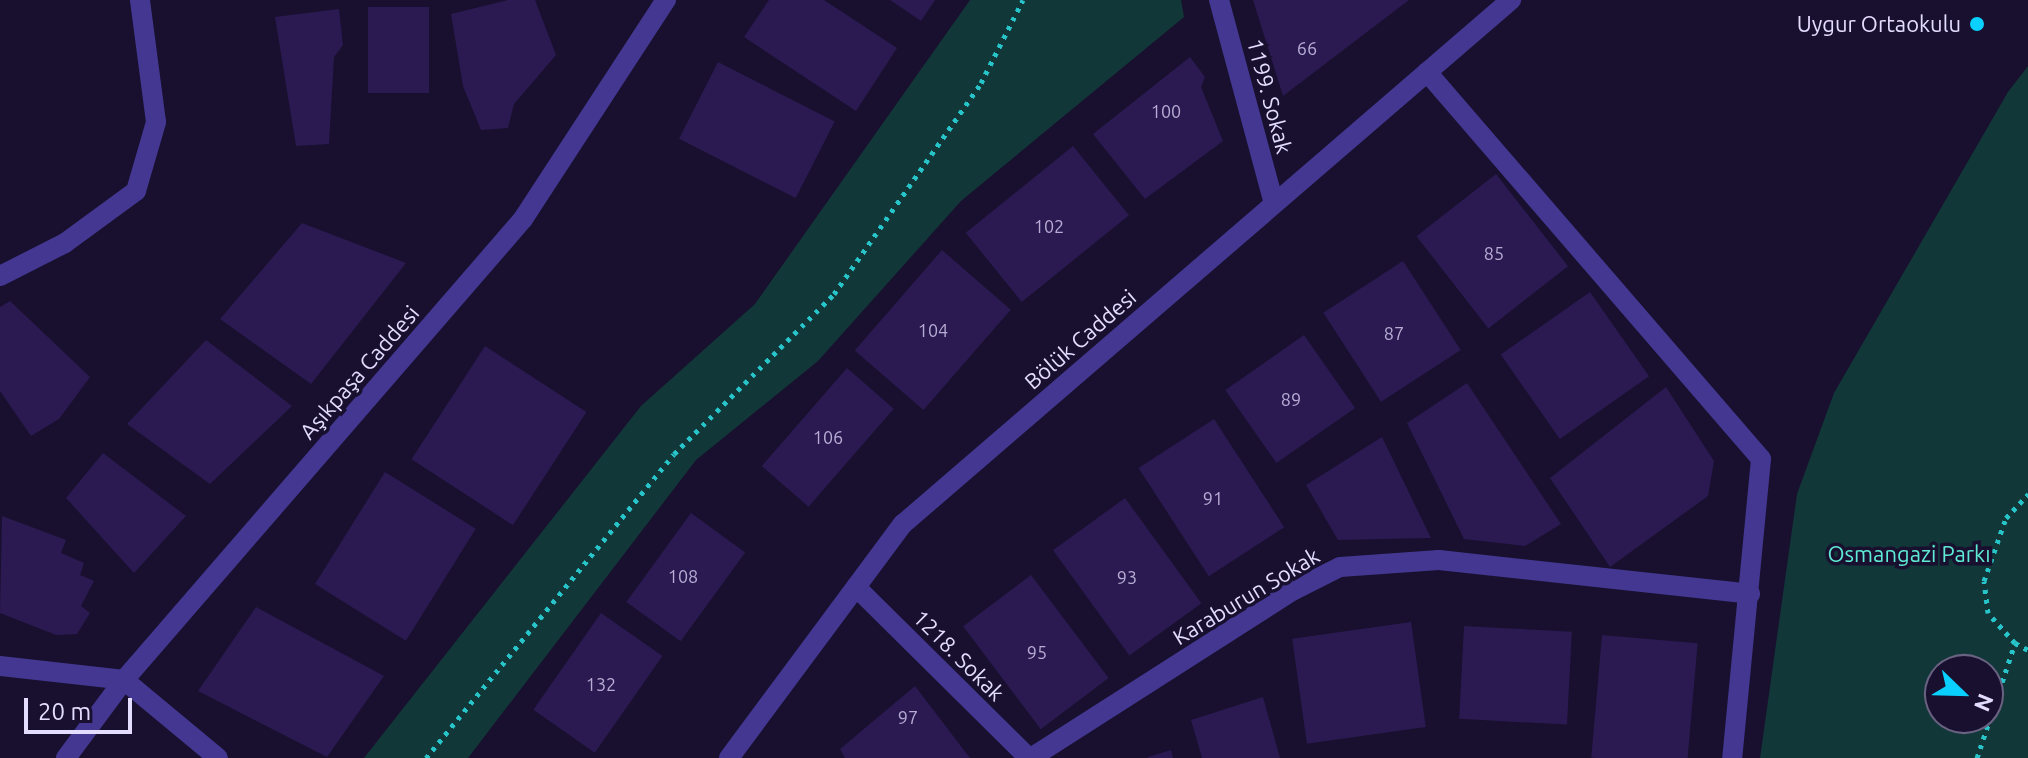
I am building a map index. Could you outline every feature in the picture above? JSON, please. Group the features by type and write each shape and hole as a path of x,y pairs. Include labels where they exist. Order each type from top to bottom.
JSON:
{"street":[{"path":"0,276 65,243 136,191 156,122 140,0"},
{"name":"Aşıkpaşa Caddesi","path":"66,758 124,680 523,219 666,0"},
{"name":"1199. Sokak","path":"1219,0 1274,204"},
{"name":"Bölük Caddesi","path":"729,758 903,524 1511,0"},
{"path":"1427,72 1761,459 1732,758"},
{"name":"Karaburun Sokak","path":"1030,758 1294,590 1340,567 1439,560 1750,594"},
{"name":"1218. Sokak","path":"856,587 1030,758"},
{"path":"0,666 124,680 218,758"}],"path":[{"path":"426,758 674,454 834,294 981,83 1023,0"},
{"path":"2028,494 2006,518 1984,581 1988,613 2015,643 2028,650"},
{"path":"1977,758 2015,643"}],"green space":[{"path":"970,0 1181,0 1184,17 961,201 818,361 696,460 468,758 364,758 641,406 755,304"},
{"name":"Osmangazi Parkı","path":"2028,66 2028,758 1760,758 1797,494 1834,393 2008,92"}],"building":[{"path":"508,0 535,0 556,55 514,104 508,128 481,130 463,86 451,14"},
{"path":"769,0 824,0 897,48 856,111 744,37"},
{"path":"890,0 935,0 921,21"},
{"path":"1253,0 1409,0 1283,96"},
{"path":"368,7 429,7 429,93 368,93"},
{"path":"339,9 343,45 334,57 329,144 296,146 275,17"},
{"path":"1190,57 1205,77 1201,87 1223,141 1145,199 1093,134"},
{"path":"718,62 835,121 796,198 679,139"},
{"path":"1073,146 1129,215 1022,302 966,233"},
{"path":"1496,174 1568,266 1488,328 1416,236"},
{"path":"302,223 406,263 311,384 220,319"},
{"path":"942,250 1011,310 923,410 855,350"},
{"path":"1403,261 1461,350 1381,402 1323,313"},
{"path":"1590,292 1649,376 1560,439 1501,355"},
{"path":"10,301 90,377 59,419 31,436 0,391 0,307"},
{"path":"1304,335 1355,408 1276,463 1225,390"},
{"path":"206,340 292,406 210,484 127,424"},
{"path":"485,346 586,412 513,525 411,459"},
{"path":"847,368 894,409 809,507 762,466"},
{"path":"1467,383 1561,524 1525,546 1464,539 1407,423"},
{"path":"1666,387 1714,461 1708,496 1610,567 1550,478"},
{"path":"1214,419 1284,527 1209,576 1139,468"},
{"path":"1382,437 1431,538 1338,540 1306,485"},
{"path":"103,453 186,516 134,573 66,498"},
{"path":"385,472 476,529 406,641 315,584"},
{"path":"1125,498 1201,603 1129,655 1053,550"},
{"path":"691,513 745,552 681,641 626,602"},
{"path":"2,516 66,540 61,553 84,563 80,575 94,581 81,606 90,613 77,634 56,635 0,613"},
{"path":"1031,575 1109,678 1041,729 963,626"},
{"path":"256,607 384,676 327,757 198,691"},
{"path":"601,613 662,656 595,753 533,710"},
{"path":"1411,622 1426,727 1307,744 1292,639"},
{"path":"1464,626 1572,632 1567,725 1459,719"},
{"path":"1602,635 1698,643 1688,758 1591,758"},
{"path":"915,686 970,758 845,758 840,749"},
{"path":"1263,697 1280,758 1202,758 1191,720"},
{"path":"1171,750 1173,758 1148,758 1148,757"}],"place":[{"name":"Uygur Ortaokulu","path":"1977,24"}]}
